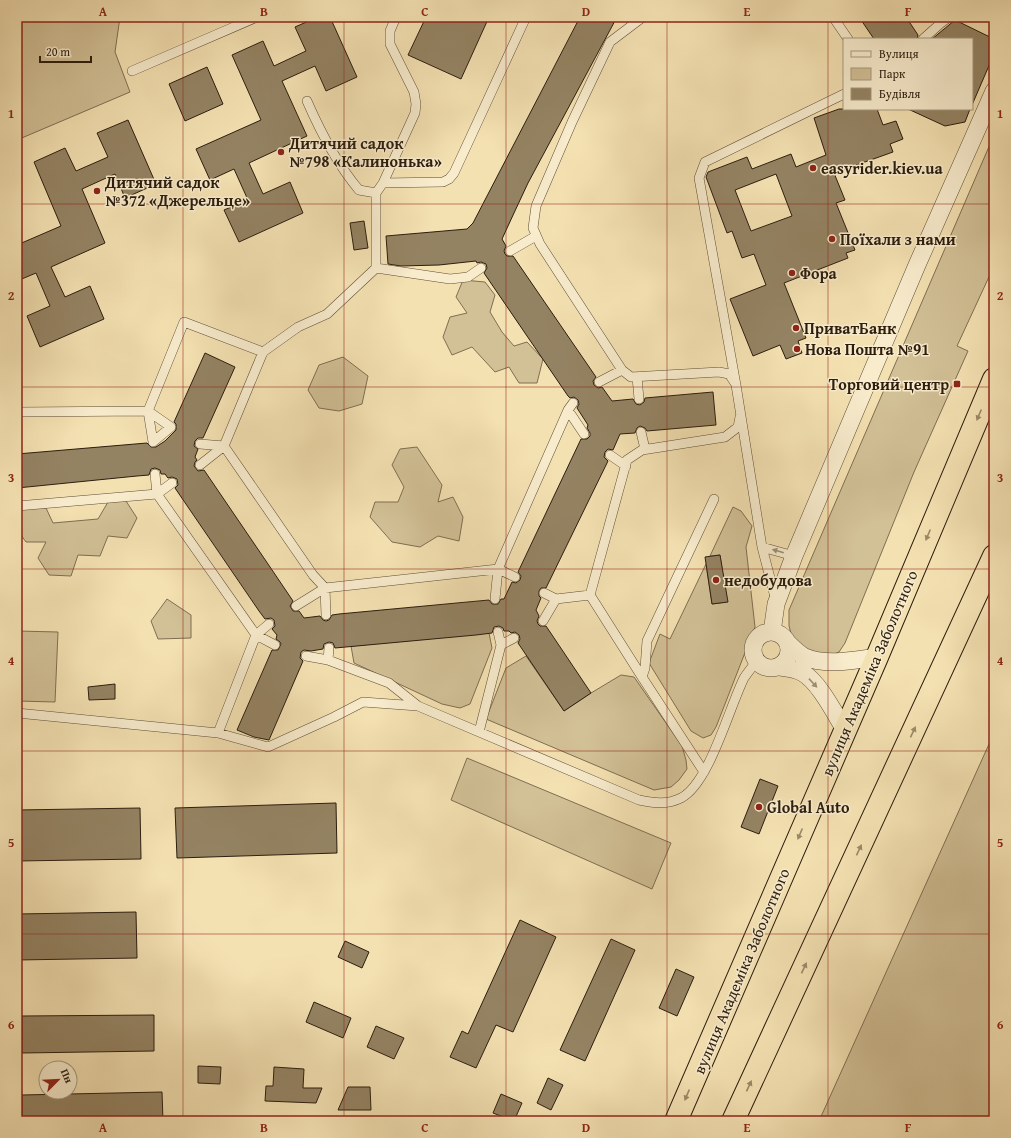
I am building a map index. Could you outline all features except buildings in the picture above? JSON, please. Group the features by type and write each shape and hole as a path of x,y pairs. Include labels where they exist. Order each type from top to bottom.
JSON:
{"highway":[{"name":"вулиця Академіка Заболотного","path":"676,1121 877,657 994,379"},
{"path":"733,1121 994,556"}],"street":[{"path":"772,632 776,604 794,556 914,272 994,91"},
{"path":"788,643 790,652 788,658 779,666 767,668 757,661 754,655 754,644 761,635 772,632 783,636 788,643 805,657 817,660 834,662 877,657"},
{"path":"779,666 803,673 814,681 845,730"}],"lane":[{"path":"132,71 257,17"},
{"path":"200,465 224,446 263,352 298,327 327,314 376,268 376,193 383,183 415,114 416,104 414,92 390,44 390,31 396,17"},
{"path":"383,183 443,182 449,179 454,173 526,17"},
{"path":"643,17 610,42 572,122 536,206 533,228 544,250 622,370 631,377 719,372 729,374 736,385"},
{"path":"833,17 847,38"},
{"path":"924,38 942,19"},
{"path":"776,604 762,547 741,414 699,178 705,162 843,94"},
{"path":"307,101 316,121 346,175 358,190 376,193"},
{"path":"510,251 536,236"},
{"path":"376,268 450,280 468,277 481,268"},
{"path":"17,412 148,410 184,322 263,352"},
{"path":"599,382 622,370"},
{"path":"637,376 639,399"},
{"path":"495,599 498,569 570,406 584,434"},
{"path":"704,772 590,595 628,460 645,449 725,437 738,427 741,414"},
{"path":"641,432 645,449"},
{"path":"200,444 224,446"},
{"path":"224,446 313,575 325,588 326,615"},
{"path":"610,455 626,466"},
{"path":"155,474 157,494 256,635 275,645"},
{"path":"17,506 157,494 172,483"},
{"path":"642,677 645,668 648,641 714,499"},
{"path":"762,547 794,556"},
{"path":"296,606 325,588 498,569 515,577"},
{"path":"544,593 556,599 590,595"},
{"path":"543,622 556,599"},
{"path":"218,733 256,635 269,624"},
{"path":"479,732 501,645 498,632"},
{"path":"501,645 514,638"},
{"path":"328,660 329,648"},
{"path":"306,656 328,660 390,683 418,706 639,800 656,804 671,802 682,798 694,789 704,772 745,677 757,661"},
{"path":"17,713 218,733 268,747 363,702 418,706"}],"green space":[{"path":"22,17 120,17 115,52 130,92 17,140 17,32"},
{"path":"994,135 994,266 957,346 968,351 914,472 845,643 839,652 830,656 815,654 803,648 792,637 789,626 789,610"},
{"path":"463,280 485,282 495,295 490,312 502,332 514,346 527,342 543,359 537,383 519,383 509,367 495,372 472,347 452,355 443,337 450,317 467,313 456,297"},
{"path":"343,357 368,376 362,404 339,411 319,408 308,390 319,365"},
{"path":"417,447 442,485 438,502 453,497 463,517 459,541 438,536 420,547 392,542 370,517 375,502 398,502 404,487 392,465 400,449"},
{"path":"126,501 137,518 127,538 108,536 100,556 78,555 71,576 49,575 38,558 46,542 26,542 17,526 22,509 46,508 53,523 98,519 108,502"},
{"path":"733,507 741,511 752,526 746,547 755,627 716,727 711,735 703,738 691,731 649,663 660,634 670,639 706,564 712,604 727,602 720,555 710,556"},
{"path":"167,599 191,615 191,638 158,639 151,621"},
{"path":"17,631 58,632 55,702 17,701"},
{"path":"489,633 492,648 470,704 460,708 442,704 354,663 351,646"},
{"path":"526,656 564,711 621,675 634,677 682,746 687,769 679,780 671,787 654,790 486,719 506,668"},
{"path":"994,733 994,1121 819,1121"},
{"path":"467,758 671,843 652,889 451,800"}],"place":[{"name":"Дитячий садок №798 «Калинонька»","path":"281,152"},
{"name":"easyrider.kiev.ua","path":"813,168"},
{"name":"Дитячий садок №372 «Джерельце»","path":"97,191"},
{"name":"Поїхали з нами","path":"832,239"},
{"name":"Фора","path":"792,273"},
{"name":"ПриватБанк","path":"796,328"},
{"name":"Нова Пошта №91","path":"797,349"},
{"name":"Торговий центр","path":"957,384"},
{"name":"недобудова","path":"716,580"},
{"name":"Global Auto","path":"759,807"}]}
